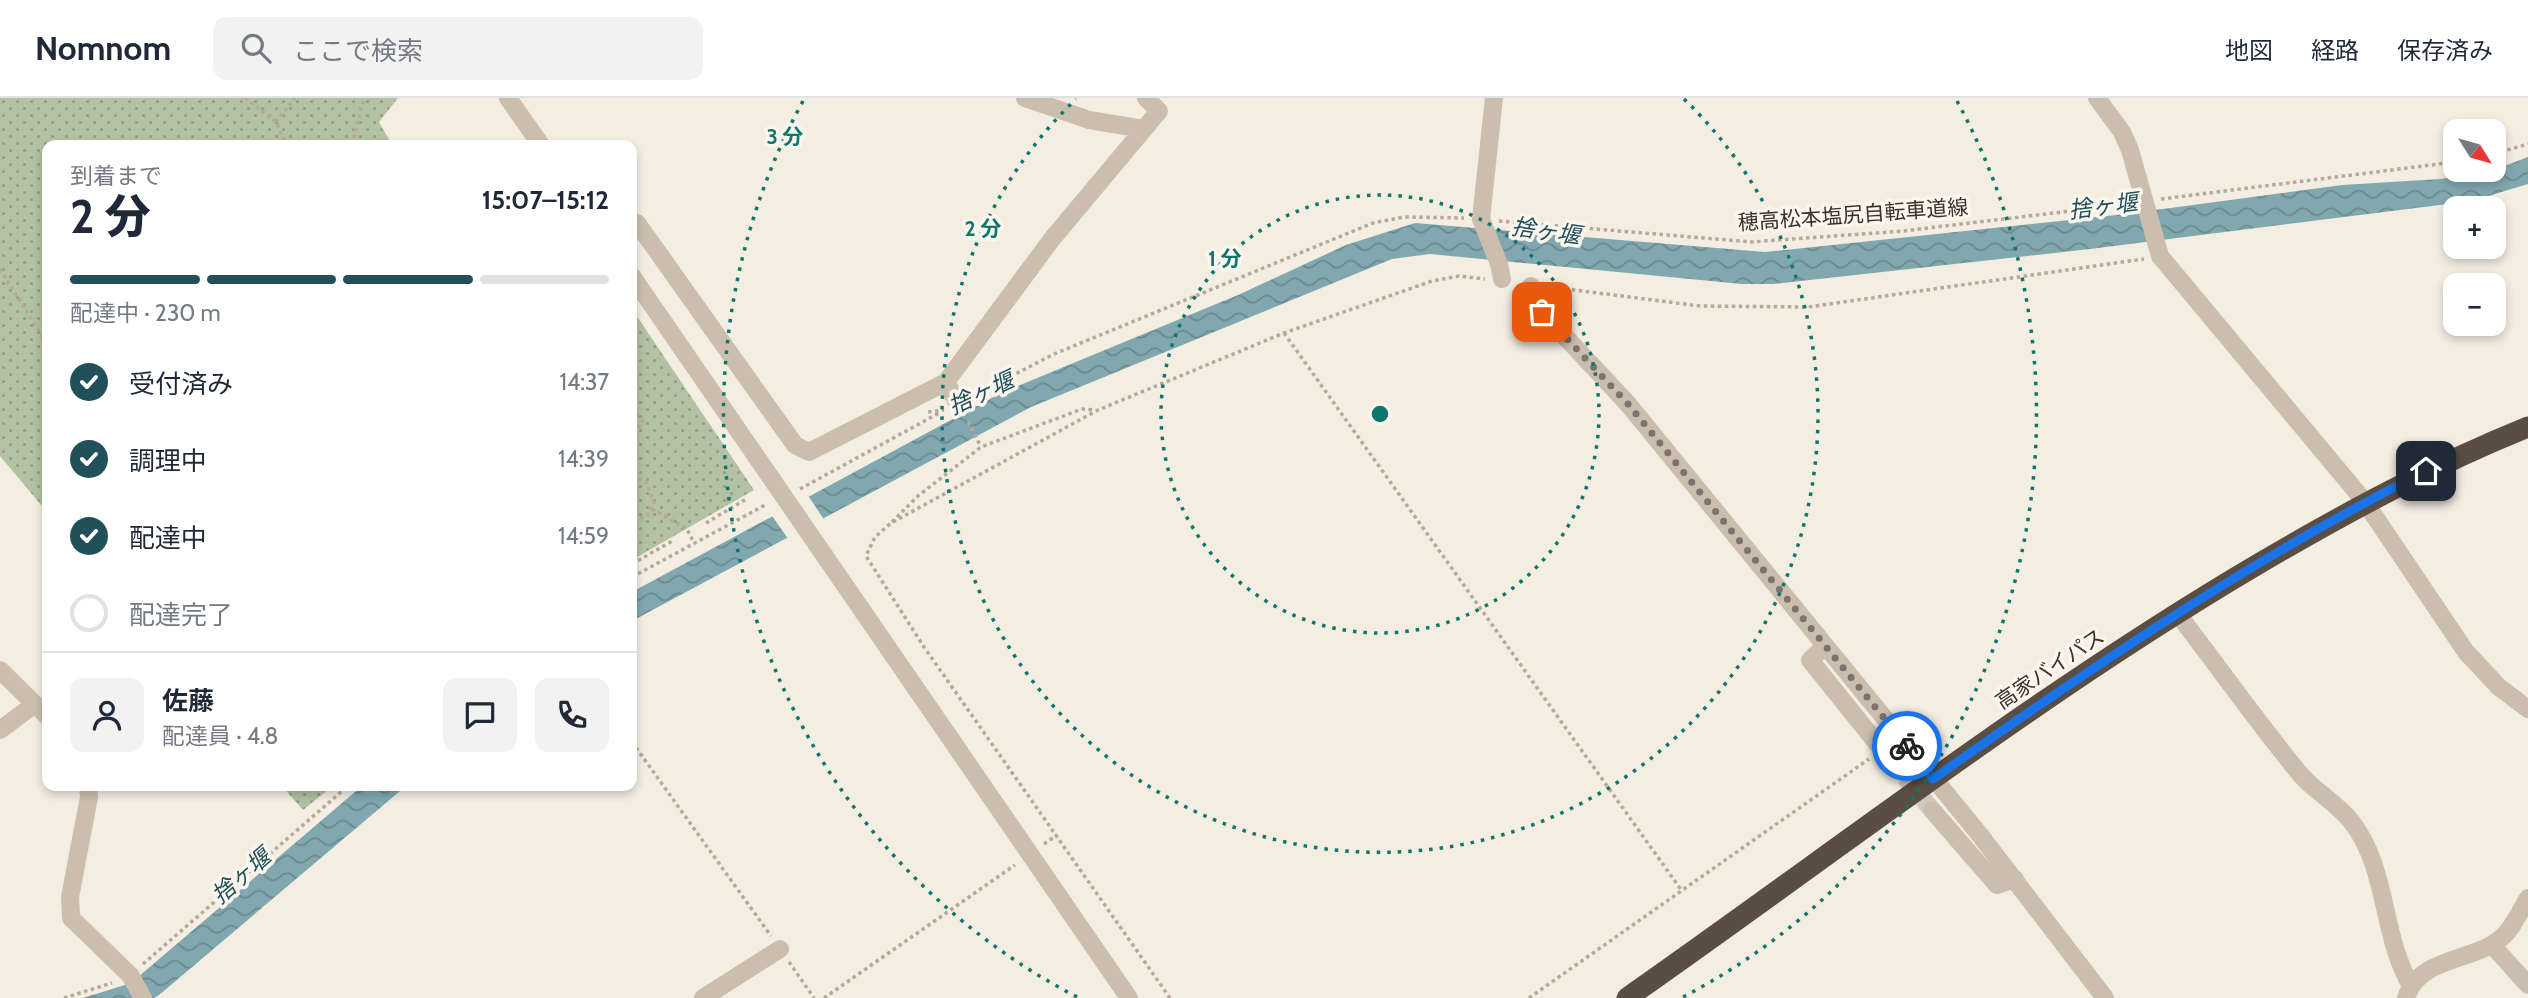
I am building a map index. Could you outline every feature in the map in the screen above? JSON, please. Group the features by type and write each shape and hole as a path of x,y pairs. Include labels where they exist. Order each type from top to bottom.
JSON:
{"highway":[{"name":"高家バイパス","path":"1628,998 1933,779 2177,613 2365,502 2528,428"}],"street":[{"path":"508,98 537,140"},
{"path":"1025,98 1089,120 1144,129"},
{"path":"637,223 800,449 809,452 946,382 1052,239 1159,111 1146,98"},
{"path":"1494,98 1481,222 1500,272"},
{"path":"2097,98 2122,132 2130,150 2157,249 2365,502 2466,652 2499,687 2528,709"},
{"path":"637,283 793,495 808,531 1129,998"},
{"path":"1531,286 1542,312 1628,404 2015,879 2105,998"},
{"path":"946,382 964,403"},
{"path":"2177,613 2302,776 2351,821 2378,872 2379,893 2408,991 2427,971 2492,945 2503,937 2528,898"},
{"path":"1825,646 1810,660 1885,754"},
{"path":"0,670 41,710 0,730"},
{"path":"89,791 70,897 71,918 130,975 143,998"},
{"path":"1932,810 1997,885 2015,879"},
{"path":"2492,945 2528,985"},
{"path":"703,998 780,948"}],"path":[{"path":"245,98 276,122 284,140"},
{"path":"276,122 295,98"},
{"path":"353,140 364,98"},
{"path":"2506,150 2528,144"},
{"name":"穂高松本塩尻自転車道線","path":"964,403 1078,344 1373,223 1404,217 1752,242 1903,231 2144,204 2443,164"},
{"path":"1531,286 1591,290 1700,306 1808,307 2157,249"},
{"path":"0,269 42,336"},
{"path":"891,523 1098,410 1284,333 1432,281 1500,272"},
{"path":"1284,333 1682,891"},
{"path":"1098,410 1082,410 981,447 918,496 875,537 866,556 925,647 1170,998"},
{"path":"793,495 942,411"},
{"path":"637,414 643,421 637,430"},
{"path":"977,441 981,447"},
{"path":"637,479 651,488 652,509 637,521"},
{"path":"706,523 748,498"},
{"path":"637,573 769,503"},
{"path":"652,509 687,529 694,543"},
{"path":"637,561 674,540"},
{"path":"637,749 814,998"},
{"path":"1529,998 1885,754"},
{"path":"64,998 130,975 342,791"},
{"path":"824,998 1057,835"}],"green space":[{"path":"0,98 398,98 379,122 389,140 42,140 42,506 0,456"},
{"path":"637,316 754,490 637,557"},
{"path":"286,791 327,791 303,810"}],"water":[{"path":"2528,157 2528,184 2488,196 2443,196 2443,205 2090,249 1774,284 1742,284 1430,254 1392,259 1031,407 637,618 637,589 1001,393 1238,295 1346,245 1415,223 1765,252 2126,214 2342,185 2441,179 2443,182 2506,182 2506,165"},
{"path":"356,791 400,791 159,995 154,998 83,998 128,984"}],"pier":[{"path":"807,494 825,521 789,540 770,513"}],"tunnel":[{"path":"1888,757 1932,810"}],"way so far":[{"path":"1542,312 1628,404 1907,746"}],"route":[{"path":"1907,746 1933,779 2177,613 2365,502 2426,471"}],"water label":[{"name":"捨ヶ堰","path":"2103,206"},
{"name":"捨ヶ堰","path":"1546,231"},
{"name":"捨ヶ堰","path":"981,393"},
{"name":"捨ヶ堰","path":"241,876"}]}
